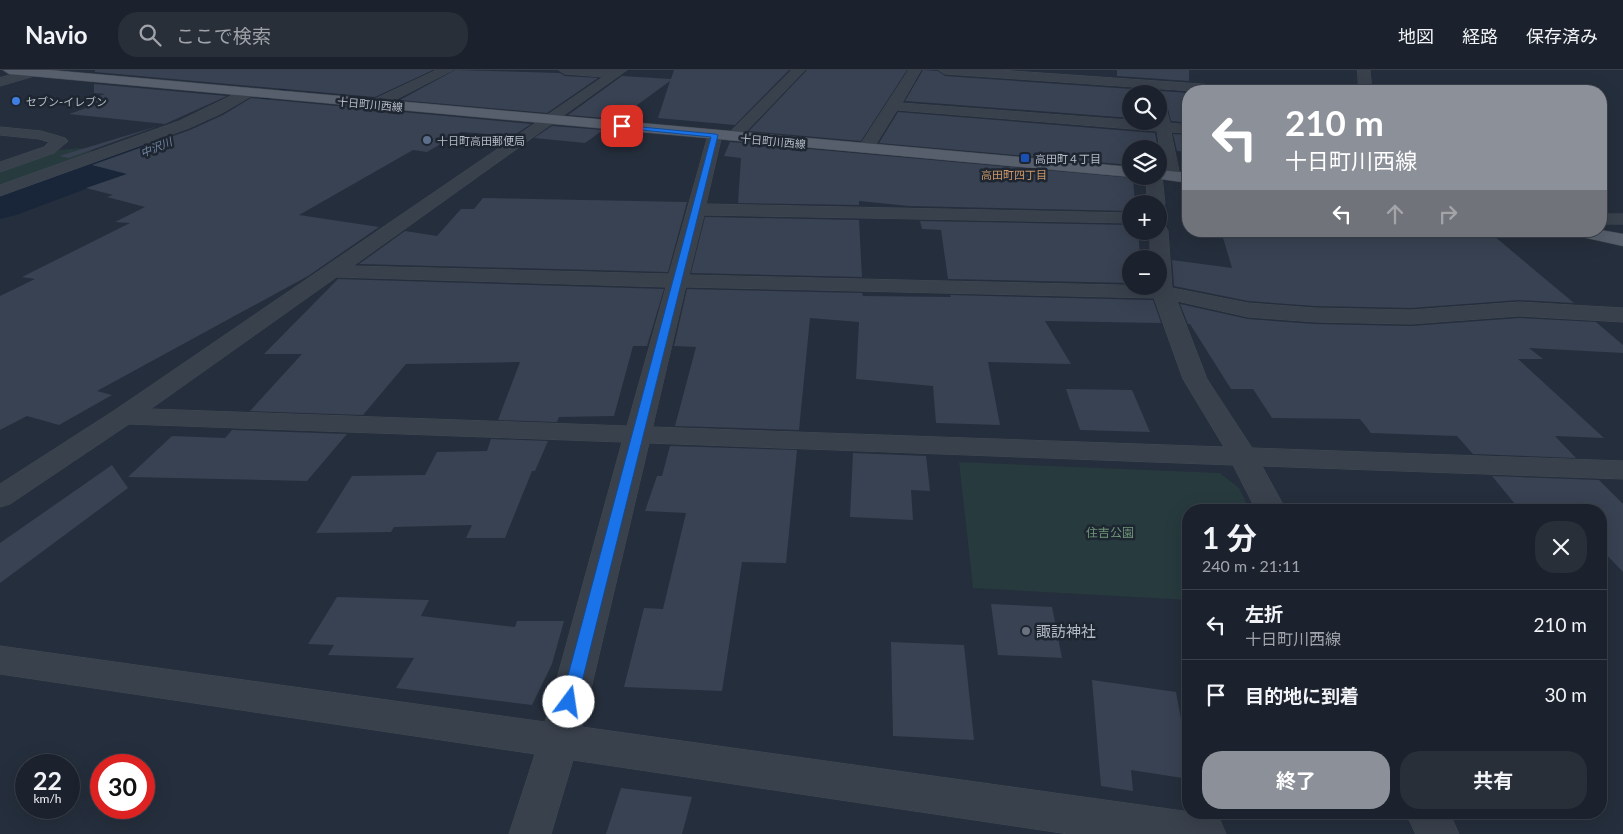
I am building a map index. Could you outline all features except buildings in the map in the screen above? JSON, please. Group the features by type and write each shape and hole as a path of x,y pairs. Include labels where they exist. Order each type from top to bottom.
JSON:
{"main road":[{"path":"9,70 37,71 251,92"},
{"name":"十日町川西線","path":"251,92 1122,171"},
{"path":"1167,175 1182,177"},
{"path":"1607,237 1623,240"}],"street":[{"path":"376,104 447,70"},
{"path":"565,70 618,72"},
{"path":"530,834 559,740 696,209 724,136 799,70"},
{"path":"866,149 915,70"},
{"path":"945,70 1122,86"},
{"path":"1152,70 1155,85"},
{"path":"1364,70 1365,85"},
{"path":"0,82 37,71"},
{"path":"0,498 124,416 547,119 618,72"},
{"path":"1167,89 1182,90"},
{"path":"0,191 118,151 228,105 251,92"},
{"path":"893,106 1122,124"},
{"path":"1167,127 1182,128"},
{"path":"0,130 41,135 60,141 49,150 0,167"},
{"path":"56,144 82,145 118,151"},
{"path":"696,209 1122,218"},
{"path":"1607,219 1623,219"},
{"path":"330,271 678,282 1122,291"},
{"path":"1167,293 1248,310 1315,315 1411,317 1519,309 1623,315"},
{"path":"1163,295 1195,378 1243,456 1268,504"},
{"path":"124,416 1623,470"},
{"path":"0,660 1205,834"},
{"path":"1430,819 1438,834"}],"green space":[{"path":"80,148 96,152 0,187 0,171 59,150"},
{"name":"住吉公園","path":"959,462 1220,473 1239,488 1247,504 1182,504 1182,600 973,588"}],"waterway":[{"name":"中沢川","path":"250,106 286,88 293,83 302,70"},
{"name":"中沢川","path":"0,205 135,156"}],"place":[{"name":"セブン-イレブン","path":"16,101"},
{"name":"十日町高田郵便局","path":"427,140"},
{"name":"高田町４丁目","path":"1025,158"},
{"name":"諏訪神社","path":"1026,631"}],"district":[{"name":"高田町四丁目","path":"1014,174"}],"route":[{"path":"569,702 715,135 622,126"}]}
